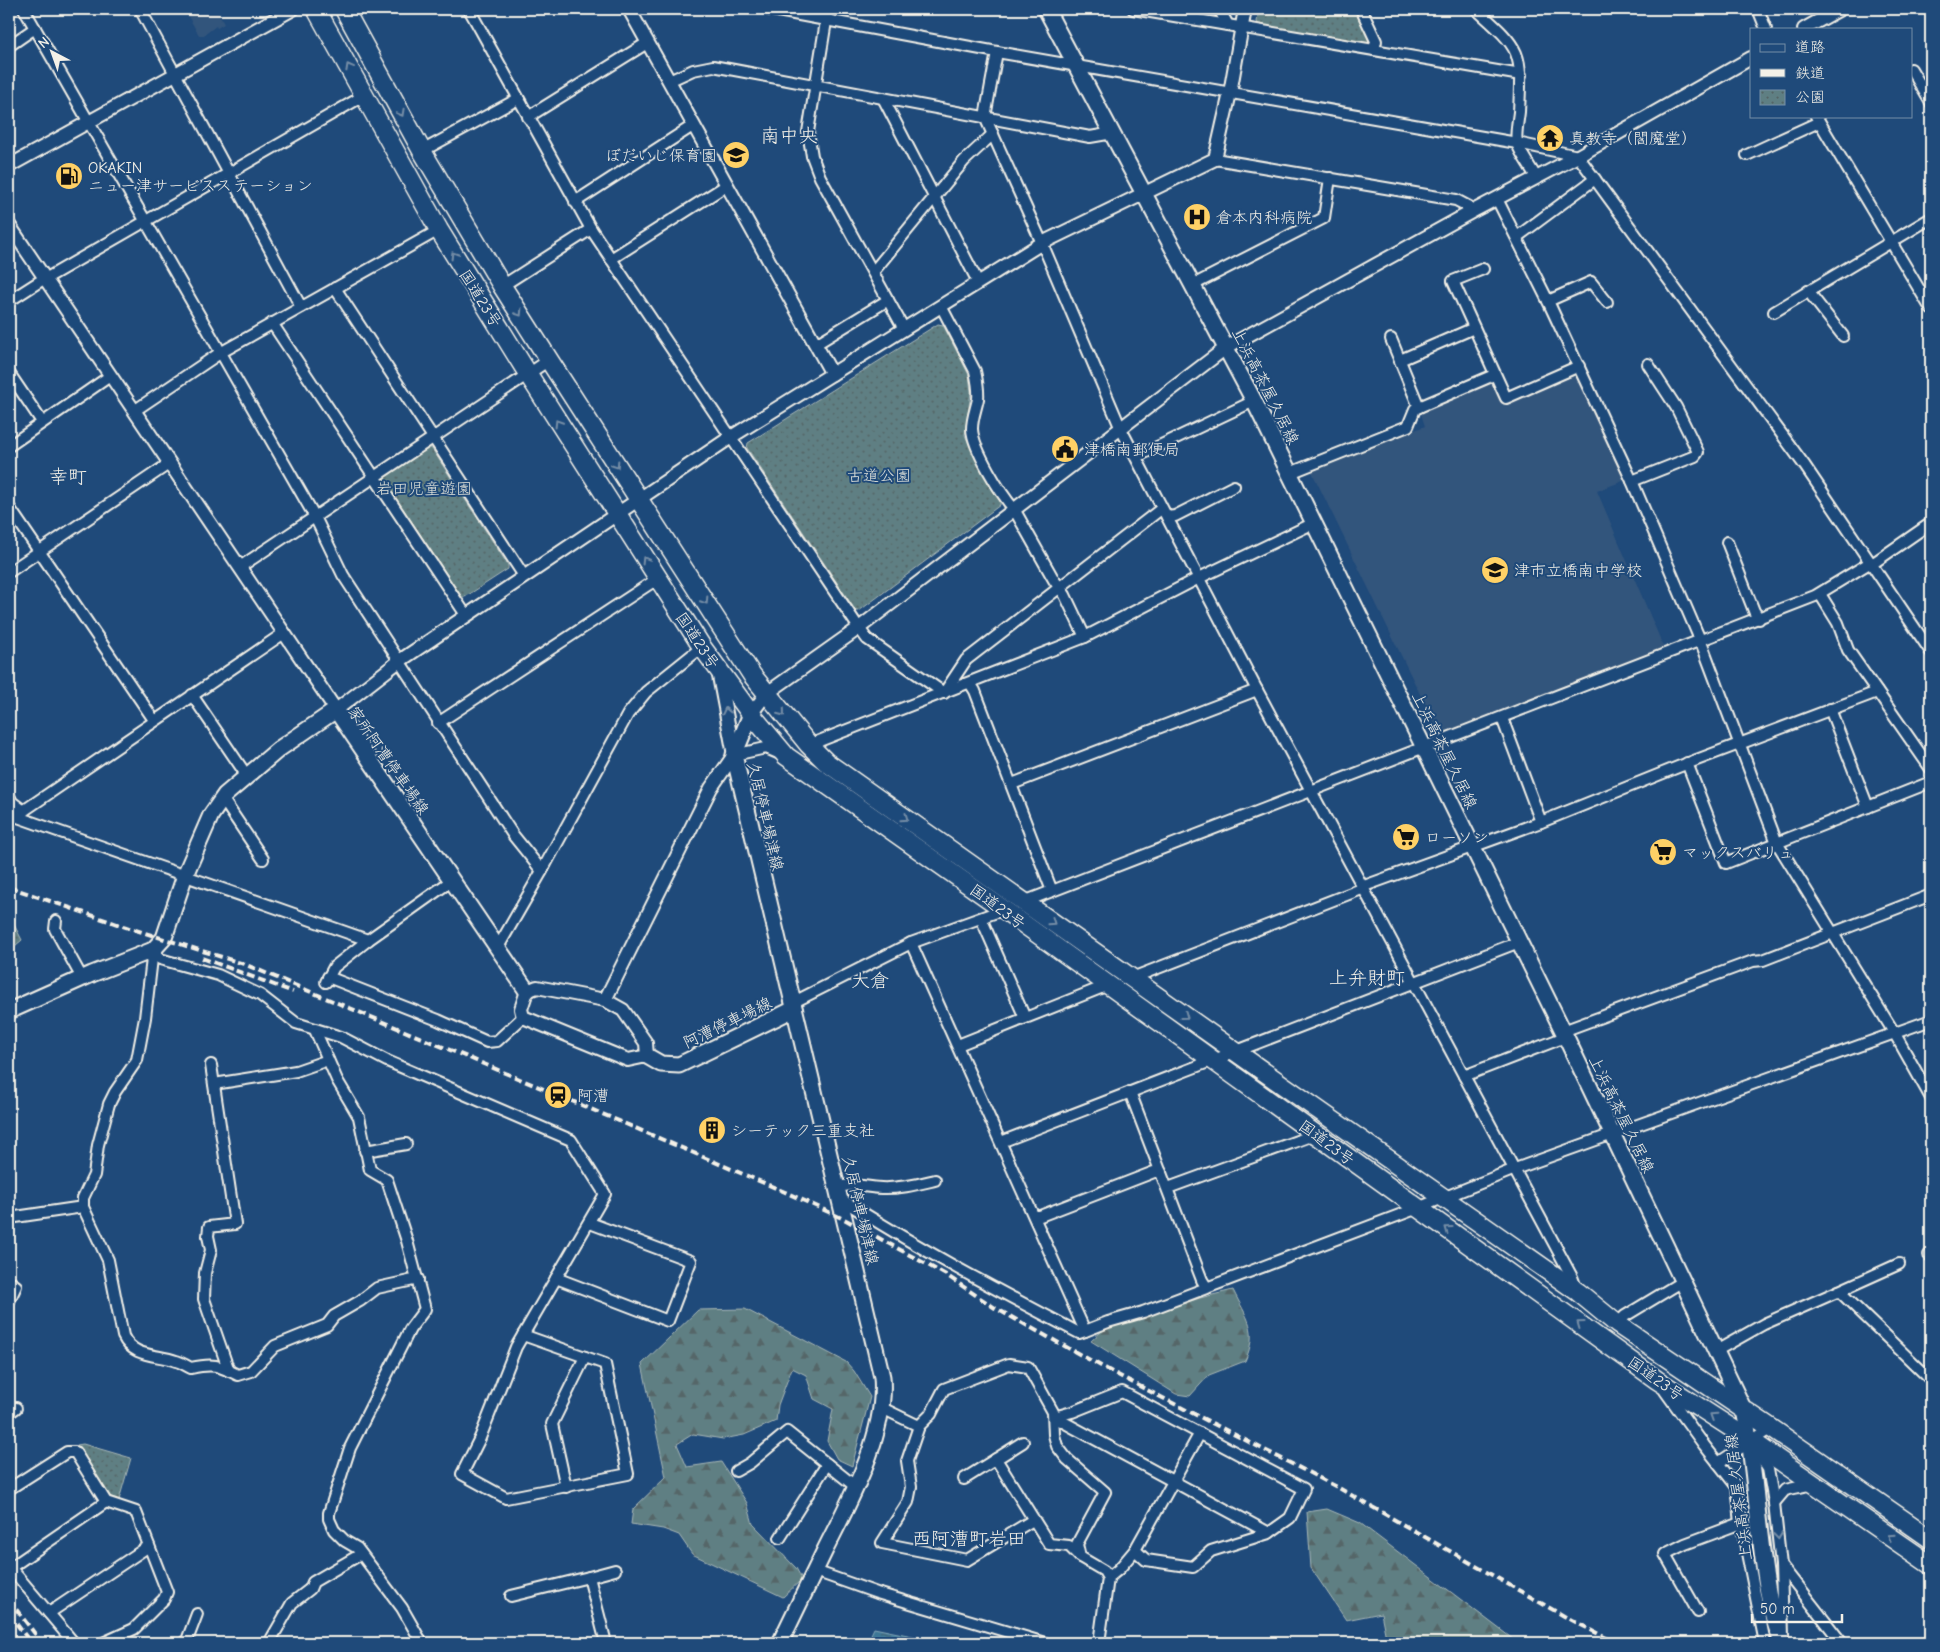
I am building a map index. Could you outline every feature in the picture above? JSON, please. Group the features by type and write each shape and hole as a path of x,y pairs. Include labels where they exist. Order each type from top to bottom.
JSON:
{"highway":[{"name":"国道23号","path":"316,9 439,230 616,514 702,647 751,714 786,756 1003,909 1658,1380 1750,1440 1931,1565"},
{"name":"国道23号","path":"348,10 422,152 502,286 549,360 766,694 826,762 1234,1052 1578,1292 1617,1324 1771,1428 1931,1540"}],"main road":[{"name":"上浜高茶屋久居線","path":"1046,9 1227,347 1290,473 1564,1034 1744,1410 1750,1440 1763,1562 1771,1609 1783,1643"},
{"name":"家所阿漕停車場線","path":"153,950 164,938 184,875 211,815 222,798 279,749 336,710 527,991"},
{"name":"久居停車場津線","path":"751,714 734,755 882,1377 883,1393 882,1408 875,1433 856,1487 780,1643"},
{"path":"9,1011 82,978 153,950"},
{"name":"阿漕停車場線","path":"647,1056 661,1064 679,1065 793,1006"}],"street":[{"path":"24,9 315,517 343,575 398,662 513,835 542,871"},
{"path":"140,9 301,307"},
{"path":"9,166 293,9"},
{"path":"469,9 591,229 859,628 867,639 944,693"},
{"path":"629,9 832,374"},
{"path":"767,9 997,52 1517,143 1578,156 1800,458 1931,652"},
{"path":"828,9 808,132 812,156 820,177 904,329"},
{"path":"1133,9 1521,75"},
{"path":"1219,9 1228,25"},
{"path":"1215,159 1230,93 1245,9"},
{"path":"1361,9 1376,40 1374,50"},
{"path":"1476,9 1509,40 1517,53 1521,75 1517,143 1536,178"},
{"path":"1758,9 1766,28"},
{"path":"1806,28 1840,9"},
{"path":"9,46 35,28"},
{"path":"528,117 647,43"},
{"path":"997,52 986,117 1042,243 1120,430 1136,457 1257,690 1515,1169 1578,1292"},
{"path":"751,714 766,694 859,628 1227,347 1475,210 1578,156 1750,59"},
{"path":"669,81 693,70 714,66 814,87 1090,137 1113,133"},
{"path":"1912,71 1931,103"},
{"path":"9,301 45,278 365,96"},
{"path":"883,98 978,282"},
{"path":"422,152 518,99"},
{"path":"1747,155 1818,119 1931,309"},
{"path":"575,202 694,125"},
{"path":"873,272 964,161 993,134"},
{"path":"9,225 336,710 398,662 466,615 731,437 978,282 1042,243 1215,159 1456,200 1475,210"},
{"path":"1193,285 1324,218 1330,178"},
{"path":"1517,237 1595,179"},
{"path":"611,258 727,185"},
{"path":"1496,199 1548,301 1632,481 1701,642 1777,843 1895,1034 1931,1098"},
{"path":"1774,312 1931,218"},
{"path":"502,286 591,229"},
{"path":"134,411 220,353 439,230"},
{"path":"1483,269 1454,282 1494,375 1506,398 1579,366"},
{"path":"1548,301 1591,282 1607,302"},
{"path":"335,288 524,576"},
{"path":"1808,291 1843,336"},
{"path":"816,344 888,300"},
{"path":"941,306 975,371 978,382 978,398 973,416 972,431 976,447 1059,588 1065,595 1085,637"},
{"path":"272,323 466,615"},
{"path":"1400,360 1474,328"},
{"path":"1391,339 1418,407"},
{"path":"240,567 549,360"},
{"path":"1632,481 1695,456 1698,452 1676,407 1648,364"},
{"path":"9,373 42,422"},
{"path":"1290,473 1408,426 1415,409 1418,407 1494,375"},
{"path":"9,446 110,376"},
{"path":"1136,457 1254,401"},
{"path":"9,572 170,463"},
{"path":"1164,513 1175,516 1234,486"},
{"path":"9,508 154,720"},
{"path":"944,693 966,660 1059,588 1164,513"},
{"path":"809,745 1085,637 1198,578 1314,523"},
{"path":"793,1006 911,943 1024,902 1701,642 1820,594 1872,563 1931,523"},
{"path":"1727,542 1754,611 1759,619"},
{"path":"438,723 657,579"},
{"path":"1820,594 1838,623 1848,650 1931,769"},
{"path":"16,814 284,633"},
{"path":"497,949 628,714 646,692 702,647"},
{"path":"717,668 734,755"},
{"path":"970,683 975,691 1012,784 1052,891"},
{"path":"1012,784 1257,690"},
{"path":"1132,978 1472,846 1541,822 1687,763 1877,692"},
{"path":"192,694 248,776"},
{"path":"1830,709 1868,807"},
{"path":"1502,718 1541,822"},
{"path":"606,1000 712,788 734,755 766,748 786,756"},
{"path":"1687,763 1726,863 1931,782"},
{"path":"9,796 16,814"},
{"path":"222,798 263,859"},
{"path":"16,814 368,940"},
{"path":"451,881 334,966 327,979 438,1020 487,1042 497,1041 523,1017"},
{"path":"1464,1076 1564,1034 1931,895"},
{"path":"981,918 1025,1018"},
{"path":"56,921 55,929 82,978"},
{"path":"1001,1142 1519,942"},
{"path":"911,943 1085,1331"},
{"path":"153,950 160,959 218,975 260,995 296,1022 314,1030 340,1037 387,1061 571,1140 606,1194 590,1223 556,1278 516,1347 480,1438 462,1474 506,1498 628,1474 605,1364 523,1335"},
{"path":"153,950 145,1018 137,1060 109,1104 98,1145 94,1175 84,1198 83,1207 108,1260 123,1336 131,1348 138,1352 176,1360 191,1368 209,1364 221,1366 238,1375 251,1371 275,1346 326,1324 334,1316 360,1301 377,1288 418,1279"},
{"path":"958,1045 1108,985"},
{"path":"536,987 606,1000 623,1010 646,1043 647,1056 628,1060 523,1017 521,1009 527,991 536,987"},
{"path":"936,1180 915,1185 882,1188 852,1184 839,1193 905,1239 1079,1333 1207,1288 1515,1169 1931,1020"},
{"path":"314,1030 337,1080 359,1117 370,1170 387,1180 418,1279 425,1309 410,1329 350,1448 329,1513 329,1519 334,1530 345,1541 357,1548 402,1608 422,1643"},
{"path":"214,1084 296,1071 328,1060"},
{"path":"211,1065 235,1224 209,1227 208,1236 211,1250 205,1274 204,1299 229,1371"},
{"path":"1130,1092 1202,1280 1207,1288"},
{"path":"1168,1188 1316,1134"},
{"path":"366,1151 406,1144"},
{"path":"1034,1216 1040,1216 1154,1172 1161,1172"},
{"path":"9,1218 83,1207"},
{"path":"556,1278 668,1321 691,1261 590,1223"},
{"path":"1716,1351 1764,1324 1899,1264"},
{"path":"9,1281 16,1286 9,1301"},
{"path":"1617,1324 1625,1316 1683,1281"},
{"path":"1839,1290 1931,1380"},
{"path":"566,1487 552,1424 585,1357"},
{"path":"1033,1520 967,1560 882,1543 908,1502 910,1487 907,1461 919,1426 931,1414 944,1389 1009,1364 1028,1367 1053,1412 1054,1434 1057,1446 1062,1454 1105,1492 1077,1544 1080,1557"},
{"path":"1658,1380 1737,1487 1741,1523 1765,1643"},
{"path":"1054,1418 1122,1392 1304,1489 1290,1518 1269,1533 1211,1551 1193,1567 1146,1560 1135,1550"},
{"path":"882,1408 919,1426"},
{"path":"1054,1418 1269,1533"},
{"path":"1718,1463 1750,1440 1771,1428"},
{"path":"736,1470 750,1463 788,1432 856,1487"},
{"path":"1108,1578 1119,1569 1135,1550 1200,1434"},
{"path":"1750,1440 1768,1469 1774,1503 1781,1564 1783,1643"},
{"path":"964,1479 1023,1442"},
{"path":"9,1489 67,1452 75,1452 106,1502 136,1512 167,1592 164,1599 134,1629 103,1643"},
{"path":"996,1459 1049,1544 1068,1546 1080,1557 1104,1570 1108,1578 1099,1643"},
{"path":"780,1538 827,1464"},
{"path":"1774,1503 1786,1490 1813,1484"},
{"path":"74,1643 10,1567 106,1502"},
{"path":"1698,1612 1665,1554 1685,1544 1741,1523"},
{"path":"49,1613 149,1546"},
{"path":"268,1643 292,1603 310,1589 313,1582 361,1554"},
{"path":"1781,1564 1842,1643"},
{"path":"511,1596 615,1570"},
{"path":"815,1571 877,1593 1045,1643"},
{"path":"589,1577 606,1643"},
{"path":"186,1643 197,1614"}],"shaded area":[{"path":"192,9 216,9 224,24 217,28 216,26 204,35 199,35 188,16"},
{"name":"津市立橋南中学校","path":"1575,372 1579,374 1628,479 1597,491 1664,648 1443,734 1438,731 1311,470 1425,426 1420,411 1493,379 1503,402"}],"green space":[{"path":"1259,9 1358,9 1372,38 1368,43 1259,25 1257,22"},
{"name":"古道公園","path":"938,324 943,325 969,375 971,392 965,435 1000,501 1000,505 859,611 856,611 747,448 748,443"},
{"name":"岩田児童遊園","path":"428,447 432,449 508,565 508,569 465,597 462,597 384,480 386,476"},
{"path":"9,915 22,940 9,951"},
{"path":"1233,1290 1250,1324 1251,1340 1245,1361 1209,1375 1190,1396 1176,1394 1091,1341 1103,1330 1200,1298"},
{"path":"745,1309 846,1362 854,1371 870,1397 852,1466 837,1459 827,1441 833,1409 814,1399 806,1375 792,1368 778,1405 776,1421 744,1435 723,1439 693,1434 677,1444 687,1467 721,1462 747,1503 753,1524 796,1568 802,1579 783,1597 692,1554 679,1535 663,1529 631,1524 633,1509 666,1477 642,1364 698,1310"},
{"path":"83,1444 131,1458 119,1500 111,1497 77,1445"},
{"path":"1327,1509 1360,1523 1518,1643 1387,1643 1381,1613 1346,1620 1311,1568 1307,1512"}],"water":[{"path":"874,1628 946,1643 867,1643"}],"railway":[{"path":"9,887 126,927 244,964 558,1095 846,1220 946,1275 995,1308 1112,1372 1337,1487 1564,1616 1616,1643"},
{"path":"202,958 293,992"},
{"path":"9,1600 42,1643"},
{"path":"9,1614 31,1643"}],"place":[{"name":"真教寺（閻魔堂）","path":"1550,138"},
{"name":"ぼだいじ保育園","path":"736,155"},
{"name":"OKAKIN ニュー津サービスステーション","path":"69,176"},
{"name":"倉本内科病院","path":"1197,217"},
{"name":"津橋南郵便局","path":"1065,449"},
{"name":"津市立橋南中学校","path":"1495,570"},
{"name":"ローソン","path":"1406,837"},
{"name":"マックスバリュ","path":"1663,852"},
{"name":"阿漕","path":"558,1095"},
{"name":"シーテック三重支社","path":"712,1130"}],"district":[{"name":"南中央","path":"789,135"},
{"name":"幸町","path":"68,476"},
{"name":"上弁財町","path":"1367,977"},
{"name":"大倉","path":"870,980"},
{"name":"西阿漕町岩田","path":"969,1538"}]}
